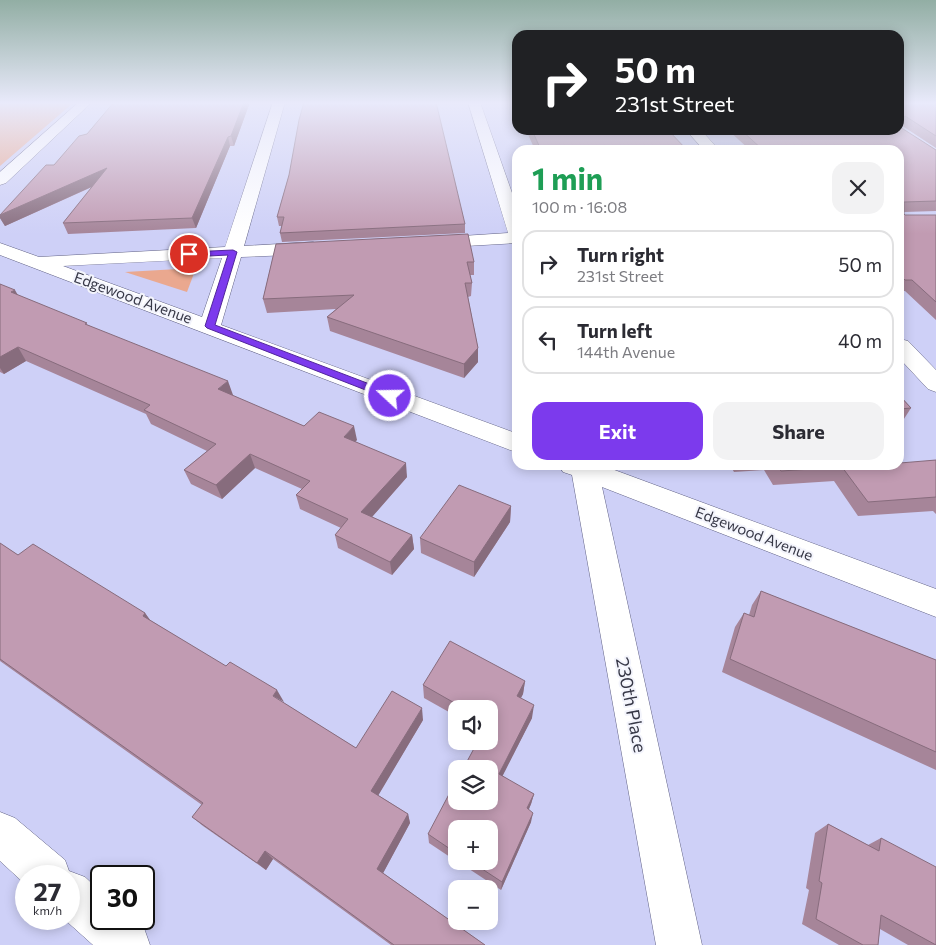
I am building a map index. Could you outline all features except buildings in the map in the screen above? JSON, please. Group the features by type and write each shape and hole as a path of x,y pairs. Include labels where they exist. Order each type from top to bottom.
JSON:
{"street":[{"path":"0,180 37,146"},
{"path":"210,326 266,146"},
{"path":"488,146 512,219"},
{"path":"418,243 512,238"},
{"path":"0,264 330,248"},
{"name":"Edgewood Avenue","path":"0,249 210,326 512,442"},
{"path":"904,350 936,384"},
{"name":"230th Place","path":"581,470 679,945"},
{"name":"Edgewood Avenue","path":"588,470 936,603"},
{"path":"0,833 36,865"},
{"path":"80,903 127,945"}],"shaded area":[{"path":"0,146 23,146 0,166"},
{"path":"196,268 187,292 125,272"}],"route":[{"path":"189,254 233,252 210,326 390,396"}]}
